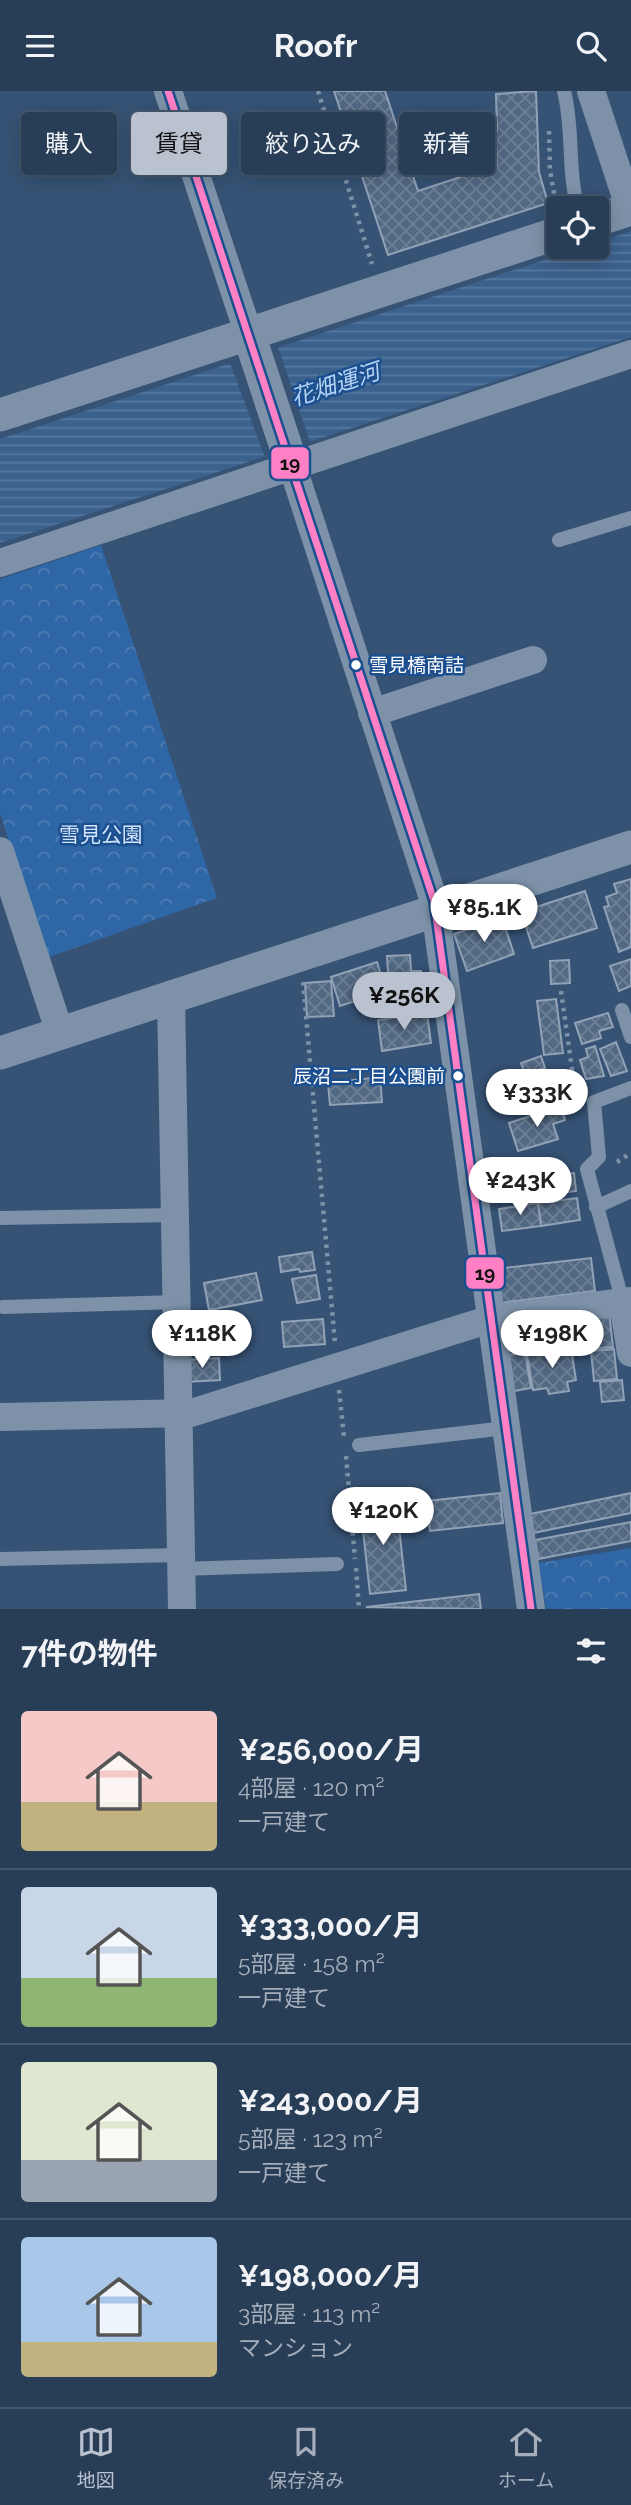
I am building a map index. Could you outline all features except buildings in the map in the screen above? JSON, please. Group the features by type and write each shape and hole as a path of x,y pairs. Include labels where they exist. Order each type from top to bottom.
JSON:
{"street":[{"path":"168,91 436,911 531,1609"},
{"path":"591,91 631,209 609,216"},
{"path":"0,415 251,339 546,237"},
{"path":"0,563 291,463 631,354"},
{"path":"372,713 533,660"},
{"path":"0,1053 631,847"},
{"path":"0,851 60,1033"},
{"path":"171,997 182,1609"},
{"path":"0,1417 191,1413 491,1319 627,1302 631,1353"}],"lane":[{"path":"564,91 568,107 574,196"},
{"path":"559,540 631,518"},
{"path":"622,1010 631,1037"},
{"path":"627,1302 596,1207 587,1169 599,1157 594,1102 631,1088"},
{"path":"596,1207 631,1191"},
{"path":"0,1218 175,1215"},
{"path":"3,1307 178,1302"},
{"path":"359,1445 506,1428"},
{"path":"0,1559 337,1565"}],"path":[{"path":"318,91 376,275"},
{"path":"301,955 359,1609"},
{"path":"561,991 577,1101"}],"green space":[{"name":"雪見公園","path":"101,545 217,898 46,958 0,813 0,579"},
{"path":"631,1548 631,1609 546,1609 538,1563"}],"water":[{"name":"花畑運河","path":"631,231 631,337 0,543 0,439 548,259 609,259 609,239"}],"pier":[{"path":"277,344 311,445 266,460 229,360"}],"transit line":[{"name":"19","path":"168,91 434,901 531,1609"}],"place":[{"name":"雪見橋南詰","path":"356,665"},
{"name":"辰沼二丁目公園前","path":"458,1076"}]}
